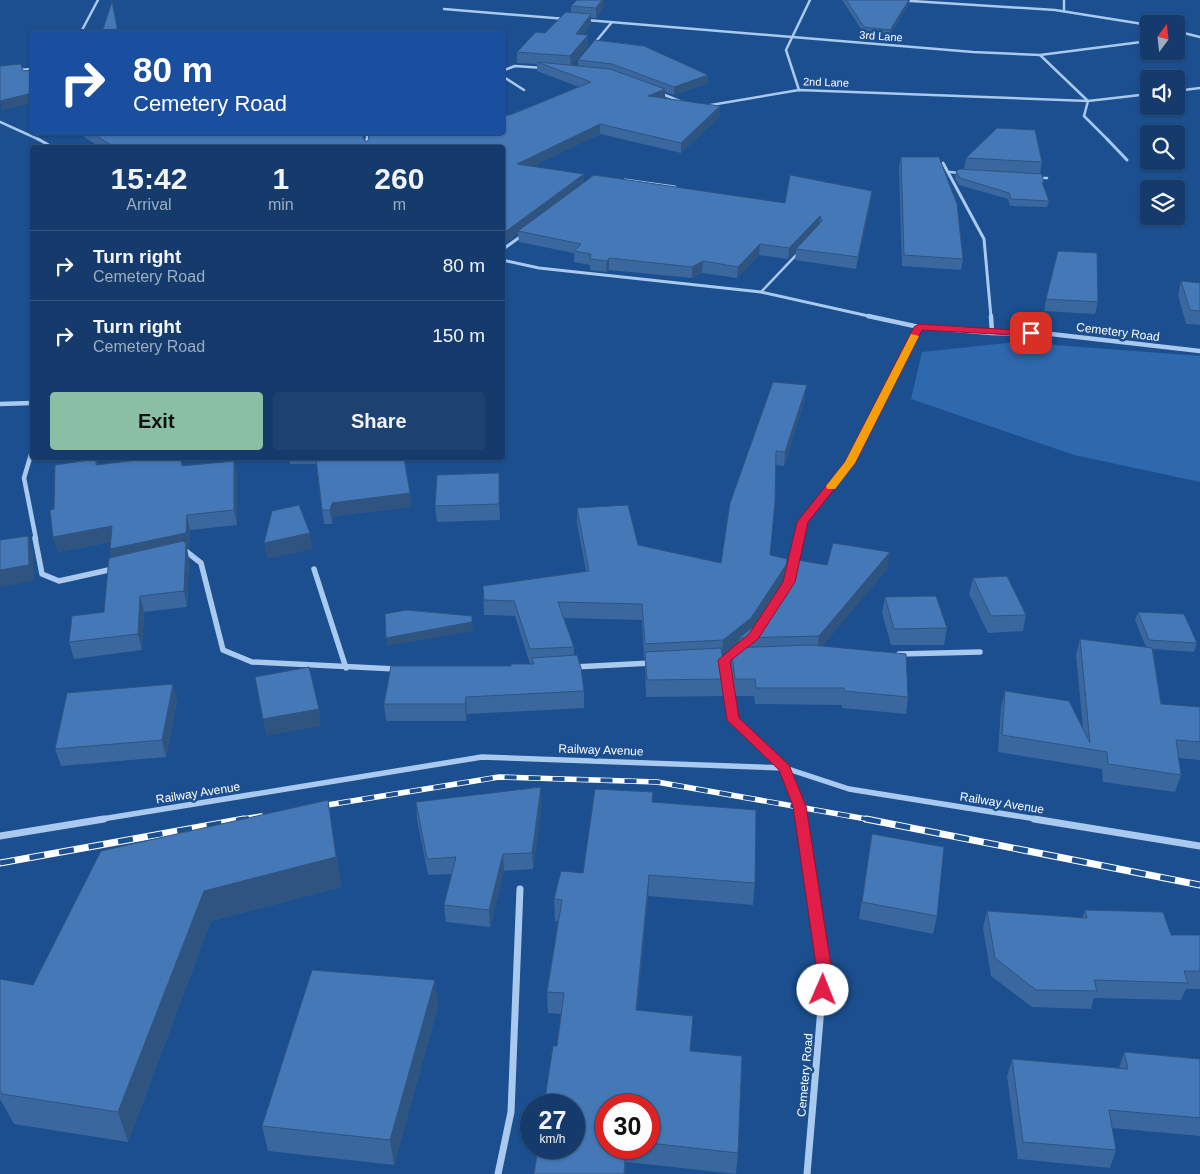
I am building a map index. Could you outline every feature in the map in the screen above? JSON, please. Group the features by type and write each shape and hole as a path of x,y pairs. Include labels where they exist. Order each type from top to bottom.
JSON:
{"street":[{"path":"82,30 98,0"},
{"path":"799,90 786,50 790,38 810,0"},
{"path":"895,0 1064,11 1114,16 1140,23"},
{"path":"1064,0 1064,11"},
{"path":"444,9 573,19"},
{"name":"3rd Lane","path":"582,20 973,52 1040,55 1140,42"},
{"path":"590,50 612,22"},
{"path":"1185,33 1200,37"},
{"path":"1040,55 1088,100 1084,116 1127,160"},
{"path":"505,70 515,66 544,68"},
{"path":"16,70 30,69"},
{"path":"505,78 524,90"},
{"path":"1185,90 1200,88"},
{"name":"2nd Lane","path":"697,107 799,90 1088,100 1140,95"},
{"path":"654,91 688,104"},
{"path":"0,122 30,135"},
{"path":"25,132 30,131"},
{"path":"30,135 49,145"},
{"path":"367,135 367,145"},
{"path":"943,163 984,239 992,333"},
{"path":"617,180 639,180 685,189"},
{"path":"505,248 525,233"},
{"name":"Cemetery Road","path":"505,261 539,268 761,292 919,327 992,333 1051,334 1200,351"},
{"path":"789,582 802,522 850,463 919,327"},
{"path":"0,404 30,403"},
{"path":"30,458 24,478 42,574 59,581 123,566"},
{"path":"178,554 187,552 201,563 223,650 252,662 403,670"},
{"path":"314,569 346,668"},
{"path":"724,660 739,648"},
{"path":"891,655 980,652"},
{"path":"714,660 734,659"},
{"name":"Cemetery Road","path":"724,660 733,720 785,768 800,806 824,972 807,1174"},
{"path":"566,668 655,663"},
{"name":"Railway Avenue","path":"0,836 482,757 785,768 850,790 1200,846"},
{"path":"498,1174 511,1112 520,889"}],"lane":[{"path":"949,172 968,173"},
{"path":"1037,178 1047,178"},
{"path":"761,292 800,251"}],"shaded area":[{"path":"1016,342 1200,356 1200,482 1074,455 911,399 922,352"}],"building":[{"path":"577,0 602,0 596,8 571,6"},
{"path":"846,0 909,0 890,30 864,27"},
{"path":"112,2 118,30 103,30"},
{"path":"566,12 591,14 576,34 588,35 570,56 517,52 536,32 545,33"},
{"path":"595,40 644,46 708,75 674,87 612,64 578,60"},
{"path":"537,62 610,69 665,89 648,96 720,106 681,143 600,124 517,164 584,174 505,232 505,145 110,145 96,135 363,135 366,142 369,139 369,135 505,135 505,115 510,115 591,82"},
{"path":"21,64 23,71 30,70 30,94 0,101 0,66"},
{"path":"997,128 1035,130 1042,162 966,158"},
{"path":"901,157 939,157 957,204 963,259 904,255"},
{"path":"959,169 1042,174 1044,183 1042,182 1049,201 1011,199 1009,193 960,178 956,172"},
{"path":"594,175 785,203 790,175 872,191 858,257 796,249 822,221 820,216 789,248 760,244 738,267 703,261 692,267 609,258 607,261 590,259 591,254 574,251 581,244 518,231"},
{"path":"1058,251 1097,253 1098,302 1046,299"},
{"path":"1181,281 1200,283 1200,311 1190,310"},
{"path":"773,382 807,385 785,452 776,451 775,502 770,555 787,559 786,565 751,618 723,640 645,644 642,604 558,602 574,647 530,649 514,601 484,600 483,586 589,571 577,508 628,505 638,545 721,563 730,503"},
{"path":"96,460 96,465 137,460 181,460 182,466 234,461 234,510 187,515 186,533 110,549 112,526 53,537 50,510 54,509 55,465"},
{"path":"316,460 404,460 410,493 332,503 330,510 322,510"},
{"path":"499,473 499,504 435,506 437,475"},
{"path":"299,505 310,533 264,543 272,511"},
{"path":"28,536 29,565 0,570 0,540"},
{"path":"183,541 186,544 184,591 140,596 138,634 69,642 72,616 104,612 109,558"},
{"path":"833,543 890,552 819,636 739,638 758,623 794,568 797,560 827,565"},
{"path":"1007,576 1026,615 991,616 973,578"},
{"path":"936,596 947,628 894,629 885,597"},
{"path":"406,610 472,616 472,622 386,638 385,614"},
{"path":"1138,612 1184,614 1197,643 1149,640"},
{"path":"1080,639 1152,648 1161,704 1200,707 1200,742 1176,740 1181,775 1108,764 1107,752 1002,735 1005,691 1069,701 1090,743"},
{"path":"811,645 906,654 908,697 844,691 844,688 756,688 755,679 735,679 731,648"},
{"path":"721,648 726,679 647,680 645,652"},
{"path":"577,655 584,691 466,697 465,704 384,704 391,666 511,666 511,664 534,664 532,658"},
{"path":"309,667 319,709 263,719 255,677"},
{"path":"173,684 162,740 55,749 67,693"},
{"path":"541,787 532,853 503,854 489,910 444,905 456,857 427,859 416,802"},
{"path":"595,789 653,792 652,802 756,810 755,883 649,875 636,1010 693,1016 690,1051 742,1056 738,1153 660,1144 660,1094 595,1094 595,1159 625,1159 624,1174 534,1174 536,1159 585,1159 585,1094 546,1094 553,1046 557,1046 564,993 547,992 562,900 554,899 561,871 583,873"},
{"path":"328,800 336,857 204,891 118,1112 2,1094 0,1091 0,979 33,985 101,851"},
{"path":"872,834 944,847 937,916 862,902"},
{"path":"1085,910 1163,912 1171,935 1200,935 1200,971 1184,971 1188,983 1094,980 1097,991 1036,990 995,958 987,911 1087,918"},
{"path":"312,970 435,980 390,1140 262,1126"},
{"path":"1124,1052 1200,1059 1200,1118 1109,1110 1116,1150 1023,1142 1012,1059 1128,1069"}],"railway":[{"path":"315,807 499,777 657,782 872,820"},
{"path":"237,820 261,816"},
{"path":"0,863 244,819"},
{"path":"866,819 1200,885"}],"slow traffic":[{"path":"831,486 850,463 914,336"}],"route":[{"path":"823,990 824,972 800,806 785,768 733,720 724,660 753,637 789,582 802,522 850,463 919,327 992,333 1031,333"}]}
